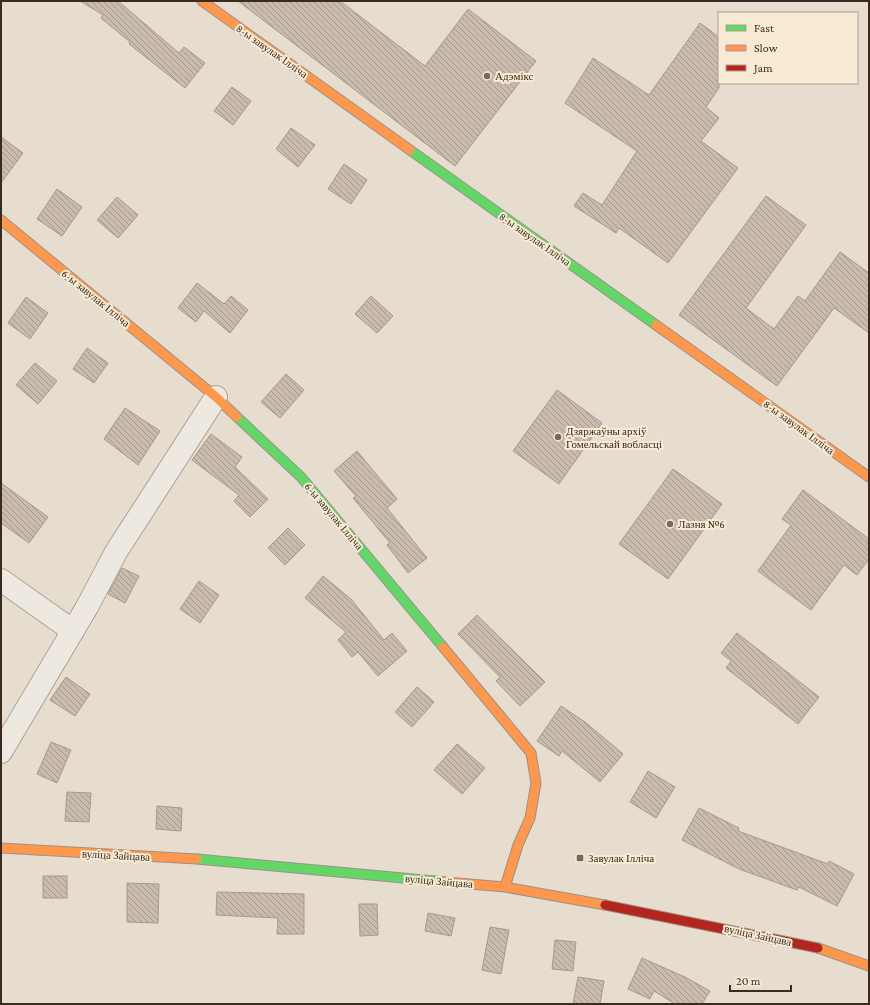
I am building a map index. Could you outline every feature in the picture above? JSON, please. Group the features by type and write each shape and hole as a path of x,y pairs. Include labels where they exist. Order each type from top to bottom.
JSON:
{"street":[{"name":"8-ы завулак Ілліча","path":"202,1 869,477"},
{"name":"6-ы завулак Ілліча","path":"1,220 216,397 302,477 531,754 536,783 530,818 518,845 505,887"},
{"path":"1,752 87,607 116,552 216,397"},
{"path":"1,580 73,630"},
{"name":"вуліца Зайцава","path":"1,848 208,860 505,887 621,907 814,947 869,966"}],"building":[{"path":"80,1 118,1 179,53 184,47 205,63 185,88 129,44 130,42 101,18 103,15"},
{"path":"238,1 340,1 425,66 468,9 536,61 455,166"},
{"path":"700,23 718,36 719,88 706,107 719,118 701,141 738,168 668,263 619,228 616,233 574,206 583,193 602,205 637,151 565,103 593,58 649,95"},
{"path":"232,87 251,101 233,125 214,111"},
{"path":"291,128 315,145 298,167 276,149"},
{"path":"1,137 23,153 1,183"},
{"path":"344,164 367,180 351,204 328,189"},
{"path":"57,189 82,207 62,236 37,219"},
{"path":"766,196 806,225 746,308 774,329 798,296 805,301 840,252 869,273 869,333 834,308 777,386 679,315"},
{"path":"117,197 138,215 118,238 97,220"},
{"path":"197,283 224,304 231,296 248,310 230,333 204,311 196,322 178,308"},
{"path":"371,296 393,316 377,333 355,314"},
{"path":"26,297 48,313 30,339 8,323"},
{"path":"87,348 108,363 94,383 73,369"},
{"path":"35,363 57,381 38,404 16,385"},
{"path":"286,374 304,390 280,418 261,402"},
{"name":"Дзяржаўны архіў Гомельскай вобласці","path":"557,390 602,423 559,484 513,451"},
{"path":"125,408 160,431 138,465 104,439"},
{"path":"211,434 242,457 235,467 268,499 250,517 234,501 239,495 192,460"},
{"path":"357,451 397,499 387,508 427,558 408,573 387,545 390,543 353,498 356,496 334,471"},
{"name":"Лазня №6","path":"673,469 722,504 668,579 619,544"},
{"path":"1,483 48,517 29,543 1,523"},
{"path":"803,490 869,539 869,559 857,575 844,565 811,610 758,571 791,525 782,519"},
{"path":"288,528 305,545 285,565 268,548"},
{"path":"122,568 139,576 125,603 108,594"},
{"path":"323,576 351,599 384,640 392,633 407,651 378,676 358,652 352,657 338,640 346,632 305,598"},
{"path":"199,581 219,595 200,623 180,609"},
{"path":"477,615 545,682 520,706 496,681 500,677 458,634"},
{"path":"737,633 819,697 798,724 726,668 731,661 721,653"},
{"path":"66,677 90,694 75,716 50,700"},
{"path":"417,687 434,702 412,727 395,712"},
{"path":"561,706 585,722 623,754 600,782 562,751 559,756 537,741"},
{"path":"51,742 71,750 57,783 37,774"},
{"path":"457,744 485,768 462,794 434,770"},
{"path":"648,771 675,787 656,818 630,802"},
{"path":"67,792 91,793 89,822 65,821"},
{"path":"157,806 182,808 181,831 156,829"},
{"path":"699,808 739,828 738,831 828,864 829,861 854,874 837,906 799,887 797,890 739,869 682,840"},
{"path":"43,876 67,876 67,898 43,898"},
{"path":"127,883 159,884 158,923 127,922"},
{"path":"217,892 304,894 304,934 277,934 278,918 216,915"},
{"path":"359,904 377,904 378,935 360,936"},
{"path":"428,913 455,918 451,936 425,931"},
{"path":"490,927 509,930 501,974 482,970"},
{"path":"555,940 576,942 573,971 552,969"},
{"path":"642,958 685,977 710,991 702,1004 675,1004 654,991 650,999 628,989"},
{"path":"578,977 604,981 600,1004 573,1004"}],"traffic: fast":[{"path":"410,150 656,325"},
{"path":"237,417 301,477 443,647"},
{"path":"197,859 446,882"}],"traffic: slow":[{"path":"202,1 410,150"},
{"path":"1,220 216,397 237,417"},
{"path":"656,325 869,477"},
{"path":"443,647 531,753 536,783 530,818 518,845 505,887"},
{"path":"1,848 197,859"},
{"path":"446,882 505,887 605,905"},
{"path":"818,948 869,966"}],"traffic: jam":[{"path":"605,905 818,948"}],"place":[{"name":"Адэмікс","path":"487,76"},
{"name":"Дзяржаўны архіў Гомельскай вобласці","path":"558,437"},
{"name":"Лазня №6","path":"670,524"},
{"name":"Завулак Ілліча","path":"580,858"}]}
